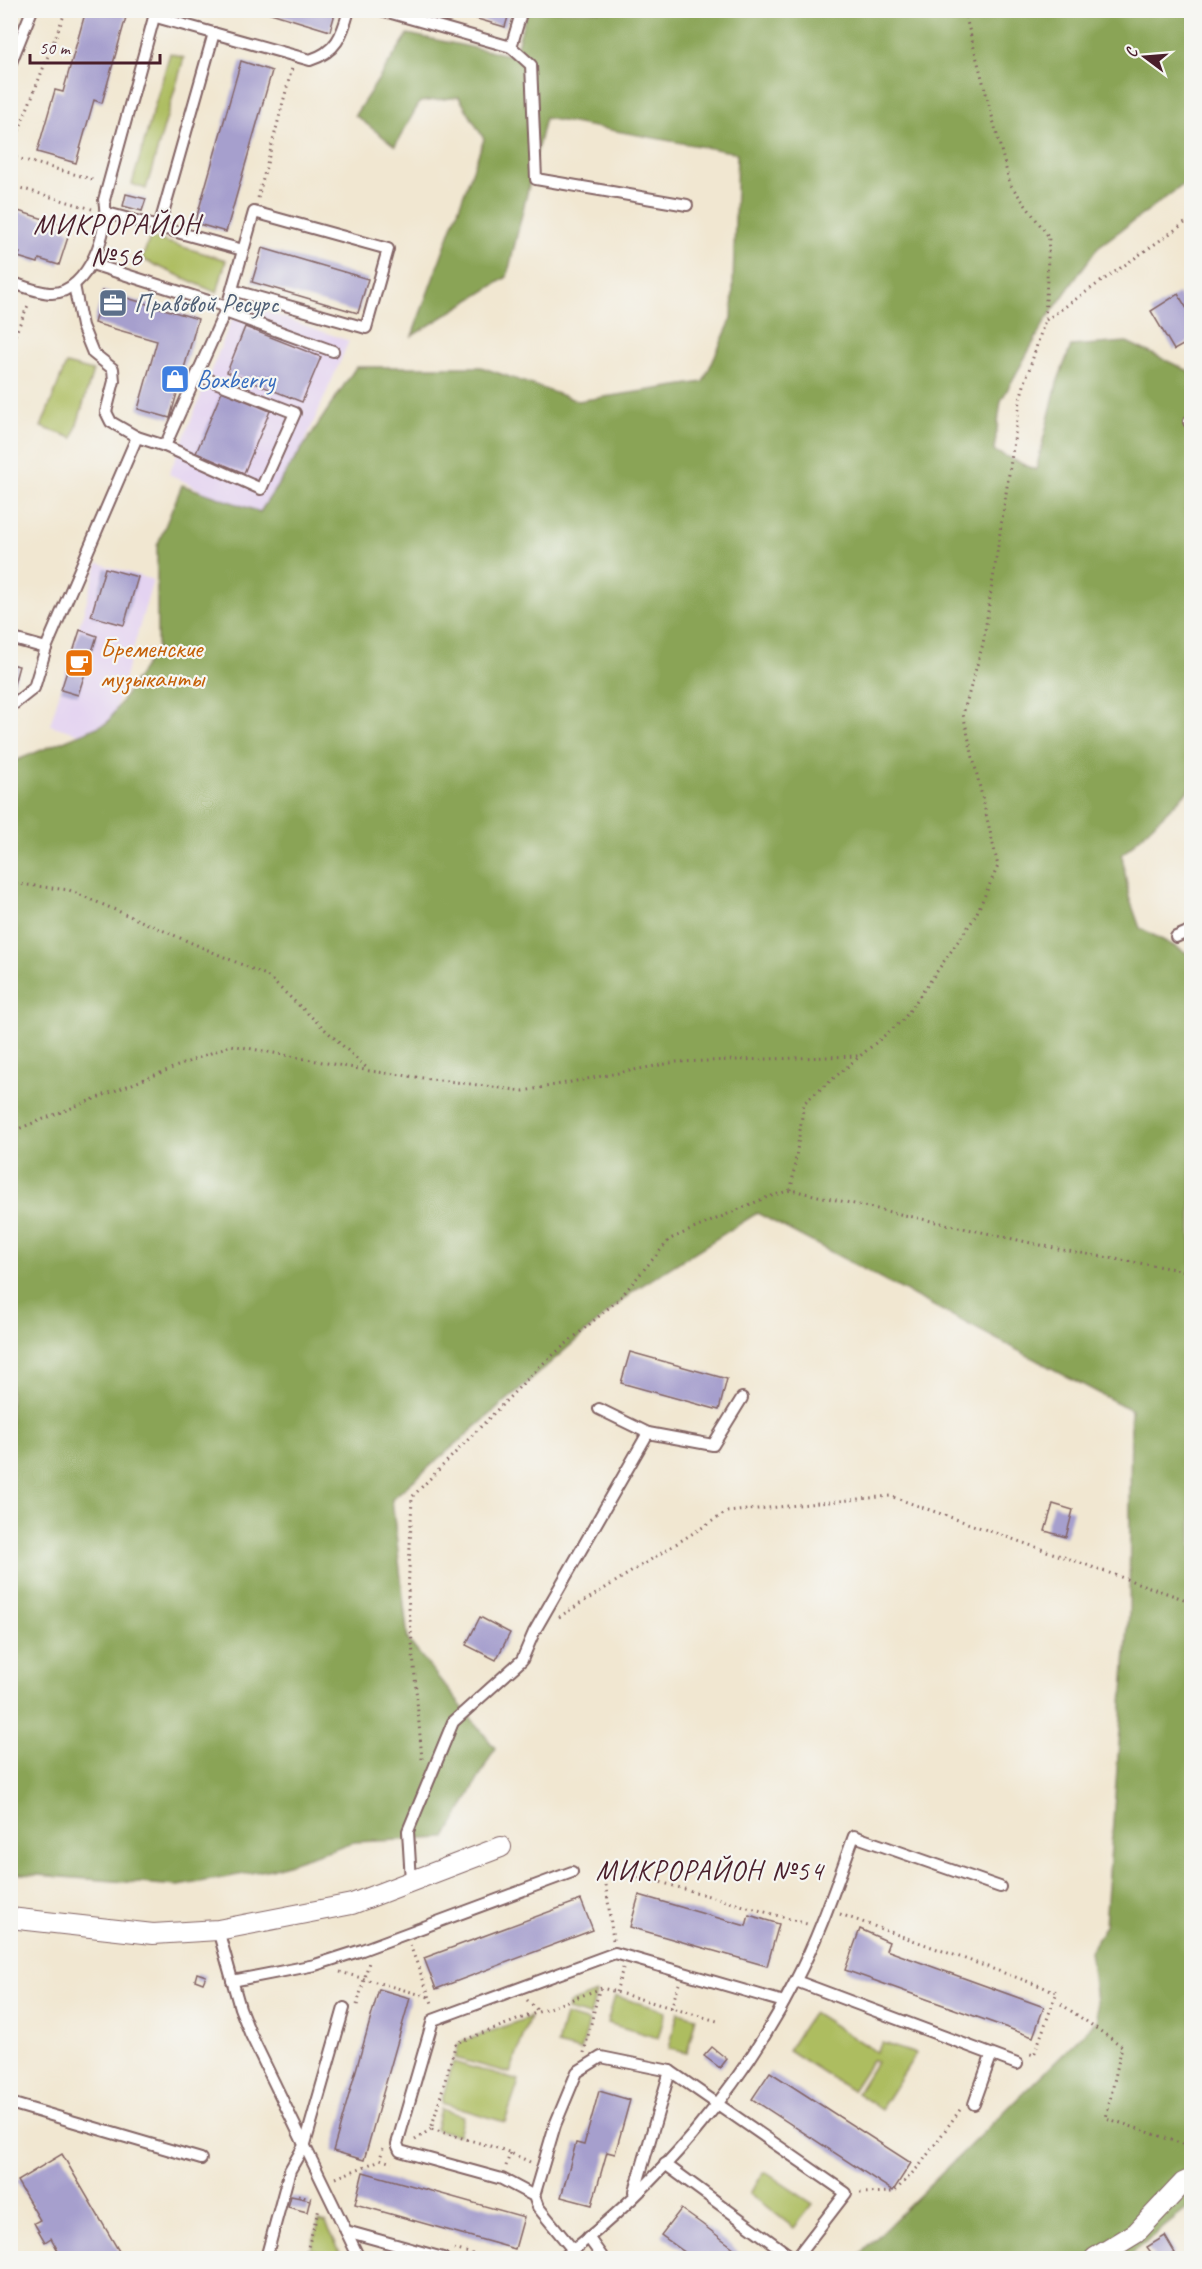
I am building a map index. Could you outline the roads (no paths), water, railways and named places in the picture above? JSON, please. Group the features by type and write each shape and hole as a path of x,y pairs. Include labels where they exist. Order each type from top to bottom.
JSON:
{"street":[{"path":"10,1918 153,1934 218,1930 352,1904 501,1847"},
{"path":"1095,2259 1136,2233 1183,2183 1191,2179"}],"lane":[{"path":"10,65 32,10"},
{"path":"10,282 53,294 74,285 92,264 107,213 104,200 108,183 156,14 310,60 325,55 338,43 349,10"},
{"path":"381,10 511,47 531,65 536,179 687,205"},
{"path":"511,47 522,10"},
{"path":"159,227 214,33"},
{"path":"165,446 226,309 254,212 388,249 366,328 232,290"},
{"path":"107,213 243,250"},
{"path":"92,264 226,309 333,351"},
{"path":"74,285 82,326 93,353 113,369 114,381 106,412 111,422 137,437 165,446 261,489 295,413 197,375"},
{"path":"10,707 34,687 46,648 137,437"},
{"path":"10,638 46,648"},
{"path":"1176,937 1191,930"},
{"path":"599,1409 648,1433 713,1445 742,1398"},
{"path":"411,1881 408,1832 424,1787 453,1722 522,1660 534,1632 648,1433"},
{"path":"563,2259 665,2164 718,2106 796,1981 820,1928 854,1836 1000,1887"},
{"path":"232,1981 315,1965 406,1935 572,1872"},
{"path":"218,1930 240,2008 267,2071 305,2144 359,2259"},
{"path":"534,2196 502,2179 400,2151 397,2144 433,2020 618,1948 683,1973 784,2002"},
{"path":"796,1981 1017,2064"},
{"path":"266,2259 290,2170 305,2144 344,2008"},
{"path":"974,2104 991,2056"},
{"path":"573,2250 538,2207 534,2196 577,2072 588,2063 601,2057 670,2071 846,2193 795,2259 665,2164"},
{"path":"634,2194 670,2071"},
{"path":"10,2103 201,2159"},
{"path":"346,2231 443,2259"},
{"path":"588,2237 603,2259"}],"place":[{"name":"Правовой Ресурс","path":"113,303"},
{"name":"Boxberry","path":"175,379"},
{"name":"Бременские музыканты","path":"79,663"}],"district":[{"name":"МИКРОРАЙОН №56","path":"117,240"},
{"name":"МИКРОРАЙОН №54","path":"710,1870"}]}
